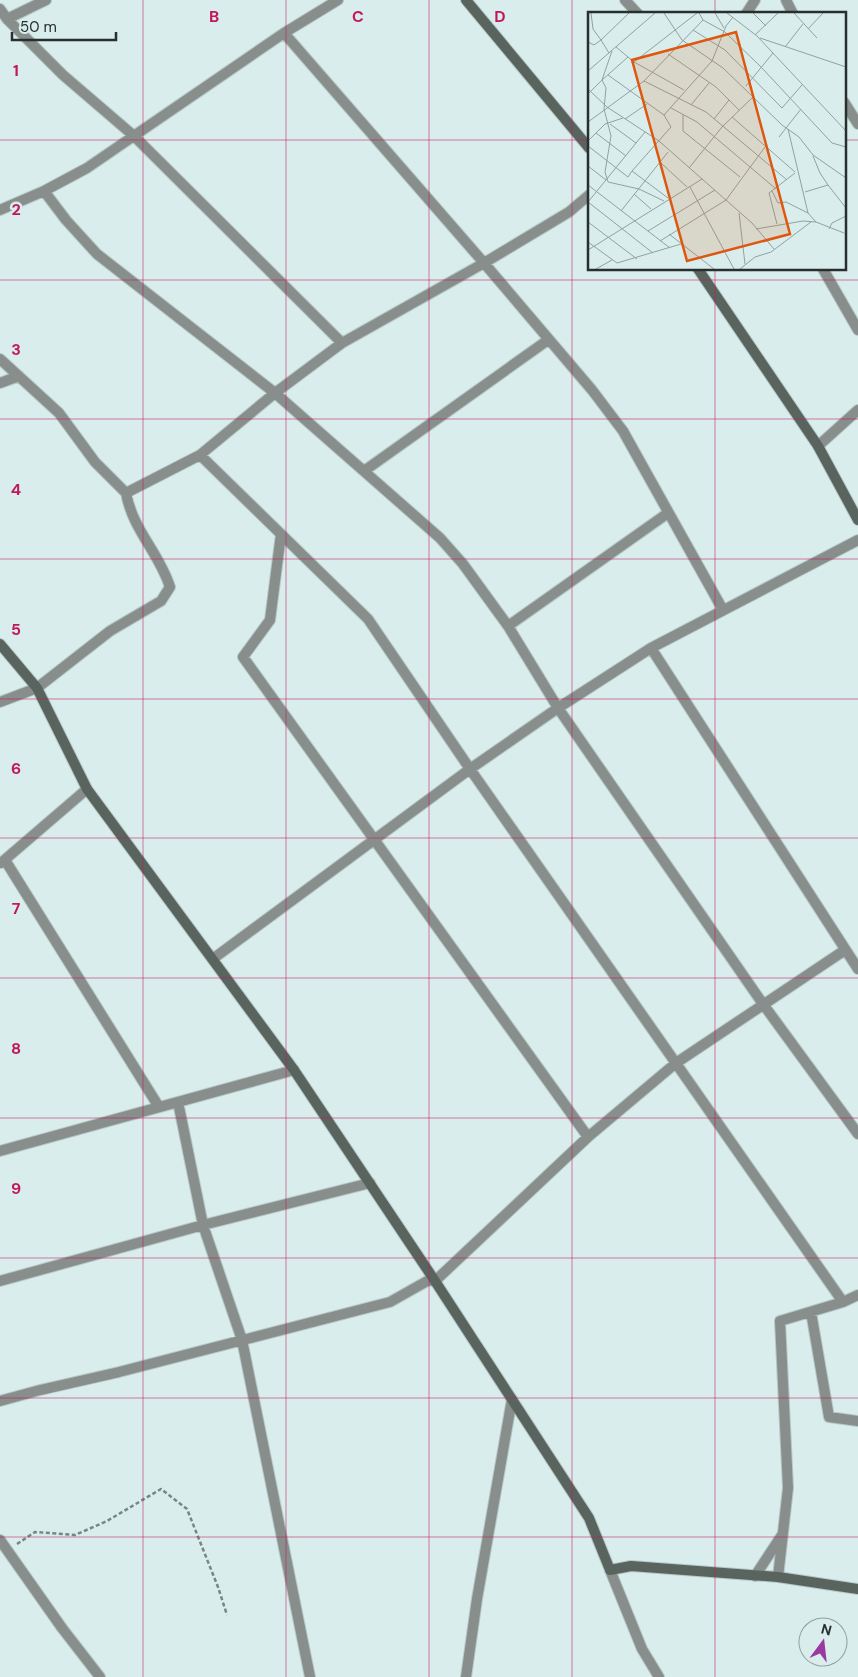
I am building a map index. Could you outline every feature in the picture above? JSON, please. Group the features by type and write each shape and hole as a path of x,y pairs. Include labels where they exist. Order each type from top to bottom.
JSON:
{"street":[{"path":"7,19 46,0"},
{"path":"0,210 44,191 87,168 284,33 338,0"},
{"path":"466,0 588,147"},
{"path":"625,0 636,12"},
{"path":"747,12 755,0"},
{"path":"786,0 792,12"},
{"path":"0,9 7,19 63,75 134,136 342,343"},
{"path":"284,33 592,390 623,431 723,610"},
{"path":"846,105 858,124"},
{"path":"44,191 66,220 97,254 275,393 440,538 457,557 508,626 558,708 763,1004 858,1134"},
{"path":"126,493 200,455 275,393 342,343 570,212 588,196"},
{"path":"699,270 818,446 858,520"},
{"path":"824,270 858,330"},
{"path":"364,471 548,340"},
{"path":"0,359 59,413 95,462 126,493 129,510 147,544 166,572 170,587 161,601 110,631 37,688 0,702"},
{"path":"0,383 19,376"},
{"path":"818,446 858,410"},
{"path":"200,455 368,619 470,769 842,1302"},
{"path":"508,626 668,513"},
{"path":"281,534 270,620 243,657 588,1137"},
{"path":"214,958 470,769 558,708 651,648 858,540"},
{"path":"0,644 37,688 87,789 214,958 294,1070 435,1281 589,1518 642,1649 659,1677"},
{"path":"651,648 858,969"},
{"path":"87,789 3,862 159,1107"},
{"path":"435,1281 588,1137 676,1063 845,950"},
{"path":"0,1151 294,1070"},
{"path":"178,1102 203,1225 242,1340 310,1677"},
{"path":"0,1281 203,1225 370,1183"},
{"path":"0,1402 40,1390 119,1372 390,1302 429,1280 435,1281"},
{"path":"778,1577 788,1488 780,1321 842,1302 858,1295"},
{"path":"811,1312 829,1416 858,1421"},
{"path":"466,1677 477,1599 512,1399"},
{"path":"756,1576 783,1532"},
{"path":"0,1540 62,1628 100,1677"},
{"path":"610,1570 631,1566 778,1577 858,1589"}],"path":[{"path":"7,1550 35,1532 75,1535 107,1521 162,1489 187,1509 227,1615"}]}
